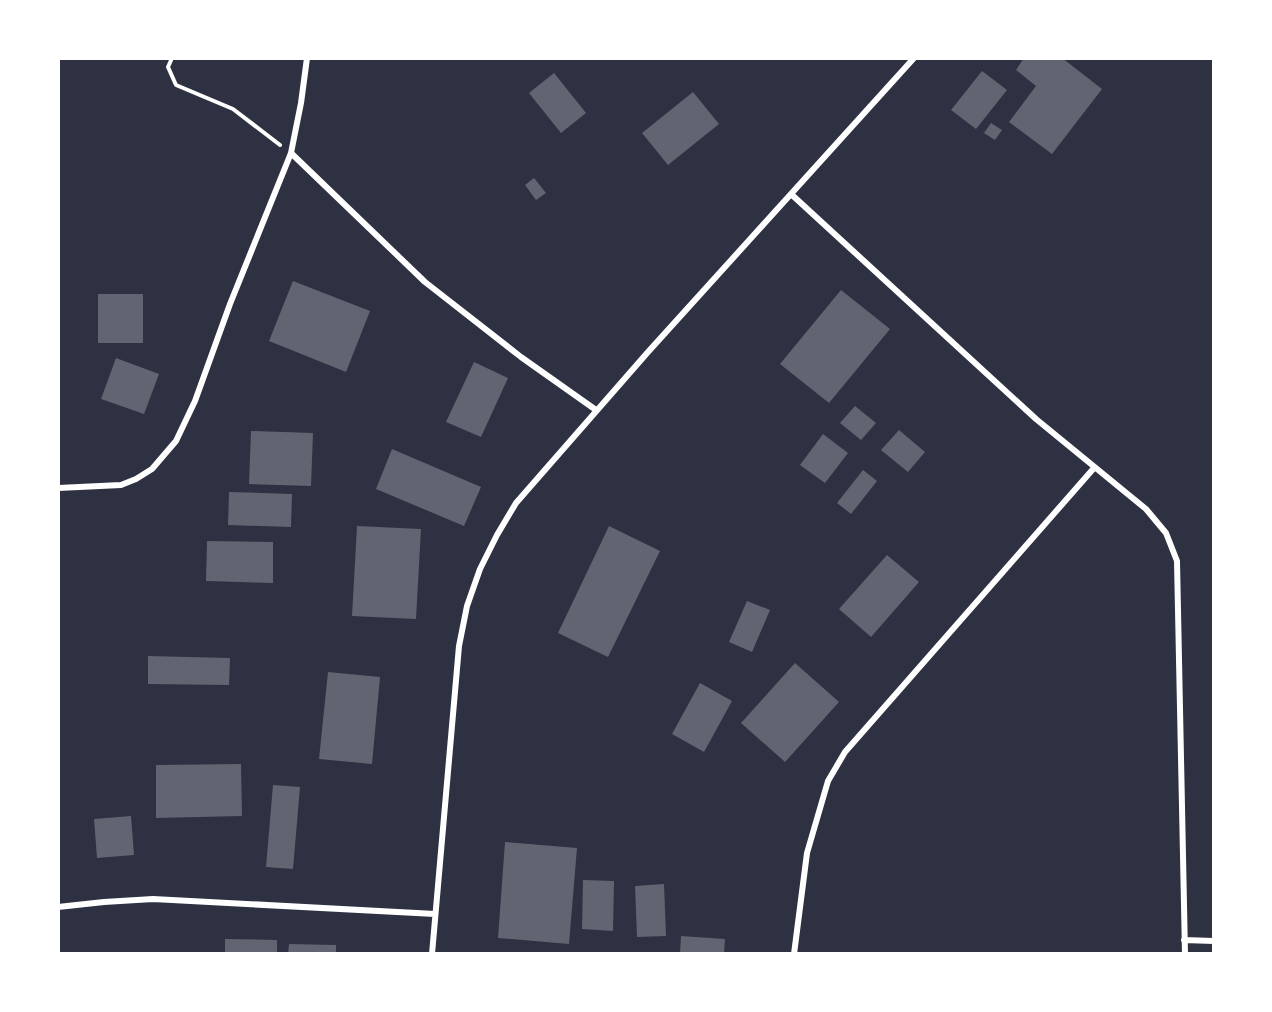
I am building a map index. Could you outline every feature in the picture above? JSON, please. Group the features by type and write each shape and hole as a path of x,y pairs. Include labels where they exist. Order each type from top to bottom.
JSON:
{"street":[{"path":"58,488 121,485 152,469 176,441 195,401 230,304 291,153 307,58"},
{"path":"432,954 459,646 467,606 480,570 497,535 516,502 596,410 914,58"},
{"path":"291,153 425,282 521,357 596,410"},
{"path":"792,194 1028,411 1146,509 1166,533 1177,561 1185,954"},
{"path":"794,954 807,853 828,781 845,752 1094,468"},
{"path":"58,907 153,898 435,914"},
{"path":"1184,940 1214,941"}],"path":[{"path":"172,58 168,67 177,85 233,109 291,153"}],"building":[{"path":"1024,58 1062,58 1102,89 1052,154 1009,122 1036,86 1016,70"},
{"path":"982,71 1007,90 976,129 951,110"},
{"path":"554,73 586,113 561,133 529,93"},
{"path":"693,92 719,124 668,165 642,133"},
{"path":"991,123 1002,130 995,140 984,133"},
{"path":"534,178 546,193 536,200 525,185"},
{"path":"293,281 370,311 346,372 269,341"},
{"path":"841,290 890,329 829,403 780,364"},
{"path":"98,294 143,294 143,343 98,343"},
{"path":"116,358 159,374 144,414 101,399"},
{"path":"474,362 508,378 481,437 446,422"},
{"path":"855,406 876,423 861,440 840,423"},
{"path":"899,430 925,452 908,472 881,450"},
{"path":"251,431 313,433 311,486 249,484"},
{"path":"823,434 848,453 825,483 800,465"},
{"path":"392,449 481,487 464,526 376,489"},
{"path":"863,470 877,481 851,514 837,503"},
{"path":"229,492 292,494 291,527 228,525"},
{"path":"357,526 421,529 416,619 352,616"},
{"path":"609,526 660,551 608,657 558,633"},
{"path":"207,541 273,542 273,583 206,581"},
{"path":"887,555 919,582 871,637 839,609"},
{"path":"747,601 770,610 752,652 729,642"},
{"path":"148,656 230,658 229,685 148,684"},
{"path":"795,663 839,702 785,762 741,723"},
{"path":"328,672 380,677 372,764 319,759"},
{"path":"700,683 732,701 704,752 672,734"},
{"path":"241,764 242,816 156,818 156,765"},
{"path":"273,785 300,787 293,869 266,867"},
{"path":"131,816 134,855 97,858 94,819"},
{"path":"505,842 577,848 569,944 498,938"},
{"path":"583,880 614,881 613,931 582,929"},
{"path":"664,884 666,936 637,937 635,886"},
{"path":"681,936 725,939 724,954 680,954"},
{"path":"225,939 277,940 277,954 225,954"},
{"path":"289,944 336,945 336,954 288,954"}]}
